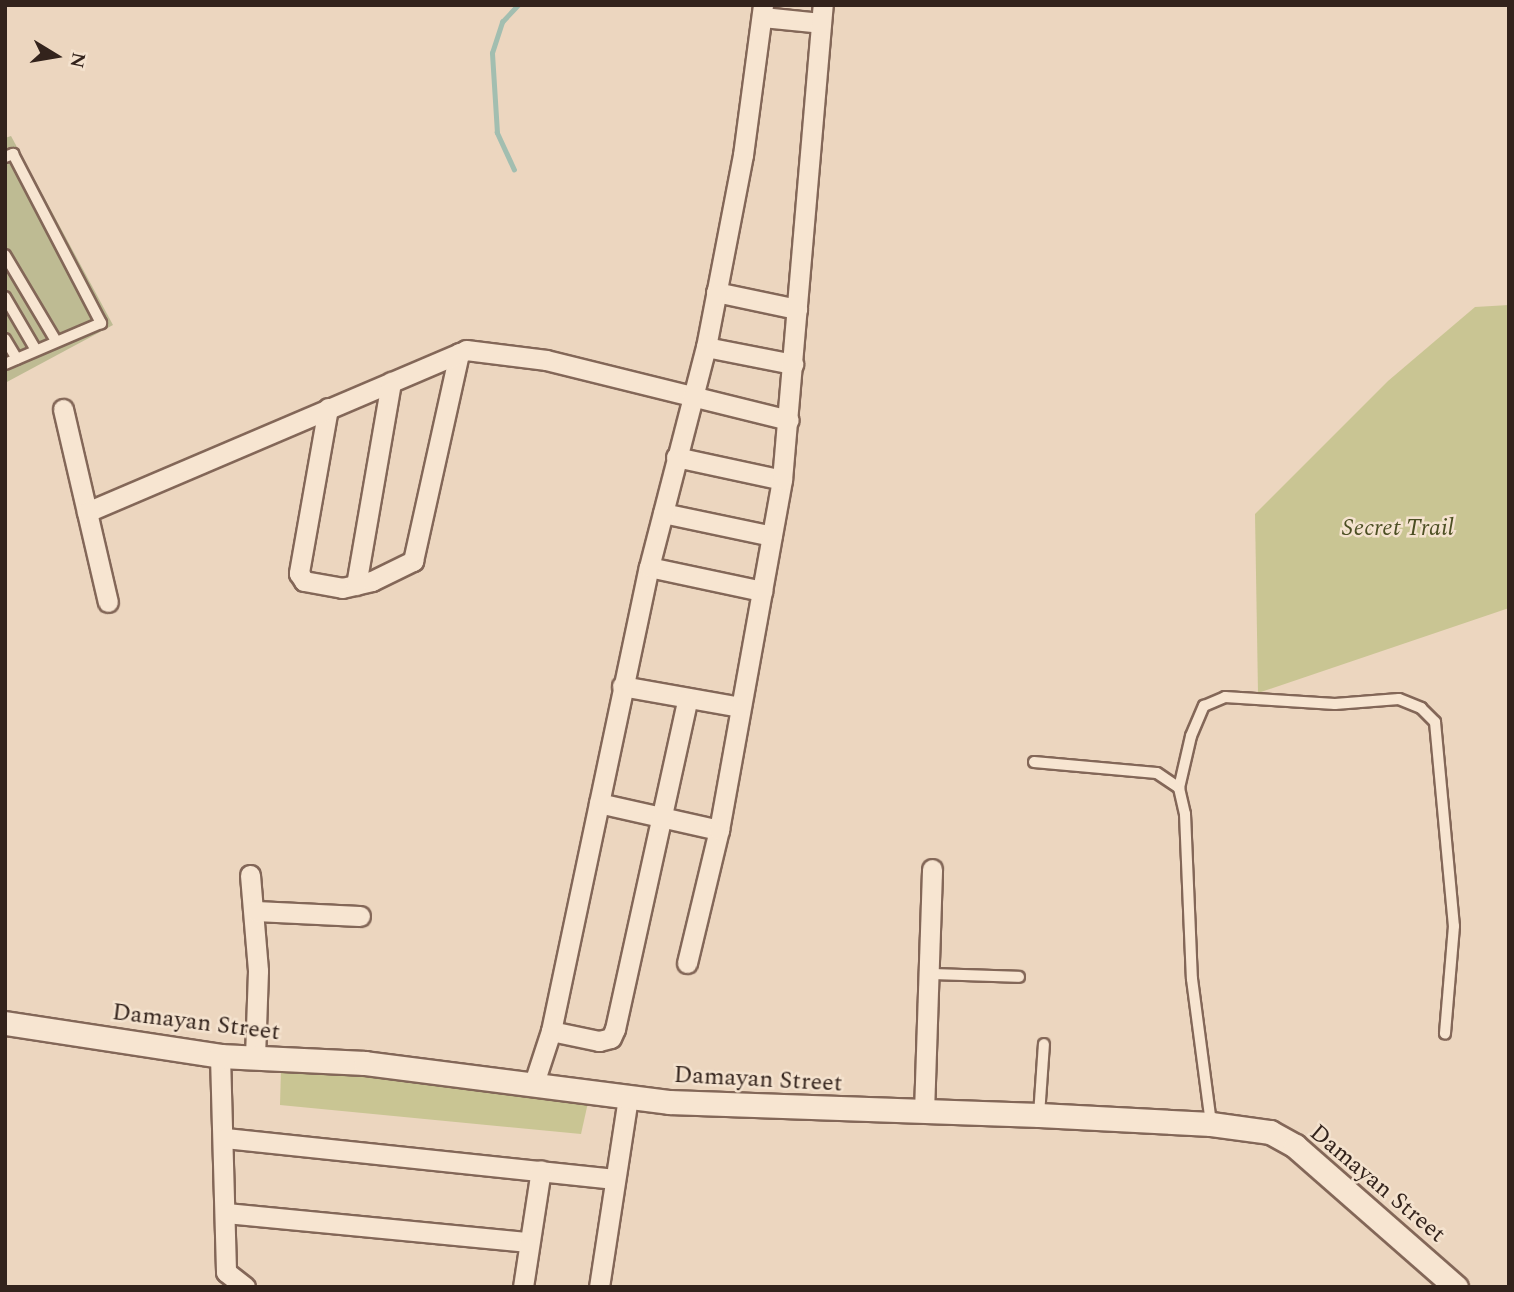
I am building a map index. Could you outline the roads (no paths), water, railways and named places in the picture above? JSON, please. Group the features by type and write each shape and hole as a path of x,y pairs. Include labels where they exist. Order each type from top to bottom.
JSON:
{"street":[{"path":"534,1083 551,1031 649,567 706,346 743,155 762,11 822,14 782,480 719,830 687,963"},
{"path":"716,292 797,309"},
{"path":"706,346 793,364"},
{"path":"87,512 328,408 478,349 533,358 789,420"},
{"path":"328,408 299,573 304,582 342,588 356,585 413,561 460,354"},
{"path":"356,585 391,382"},
{"path":"63,409 108,602"},
{"path":"676,457 782,480"},
{"path":"663,513 772,536"},
{"path":"649,567 762,590"},
{"path":"622,686 740,707"},
{"path":"551,1031 587,1041 611,1038 663,818 688,698"},
{"path":"599,803 719,830"},
{"path":"924,1112 932,869"},
{"path":"250,874 255,911 258,998 254,1059"},
{"path":"255,911 360,916"},
{"name":"Damayan Street","path":"5,1023 220,1056 365,1063 628,1097 809,1110 1039,1115 1211,1124 1270,1132 1295,1146 1455,1287"},
{"path":"220,1056 225,1138 226,1272 245,1287"},
{"path":"599,1287 628,1097"},
{"path":"225,1138 615,1179"},
{"path":"523,1287 541,1170"},
{"path":"226,1213 529,1242"}],"lane":[{"path":"5,158 13,154 101,323 5,364"},
{"path":"5,255 56,341"},
{"path":"5,296 36,350"},
{"path":"5,339 17,359"},
{"path":"1211,1124 1192,979 1180,788 1191,736 1204,706 1225,696 1335,704 1399,699 1421,708 1435,722 1454,926 1445,1034"},
{"path":"1034,762 1157,773 1180,788"},
{"path":"930,974 1019,978"},
{"path":"1039,1115 1044,1044"}],"waterway":[{"path":"514,170 497,133 492,53 502,22 518,5"}],"park label":[{"name":"Secret Trail","path":"1398,529"}]}
